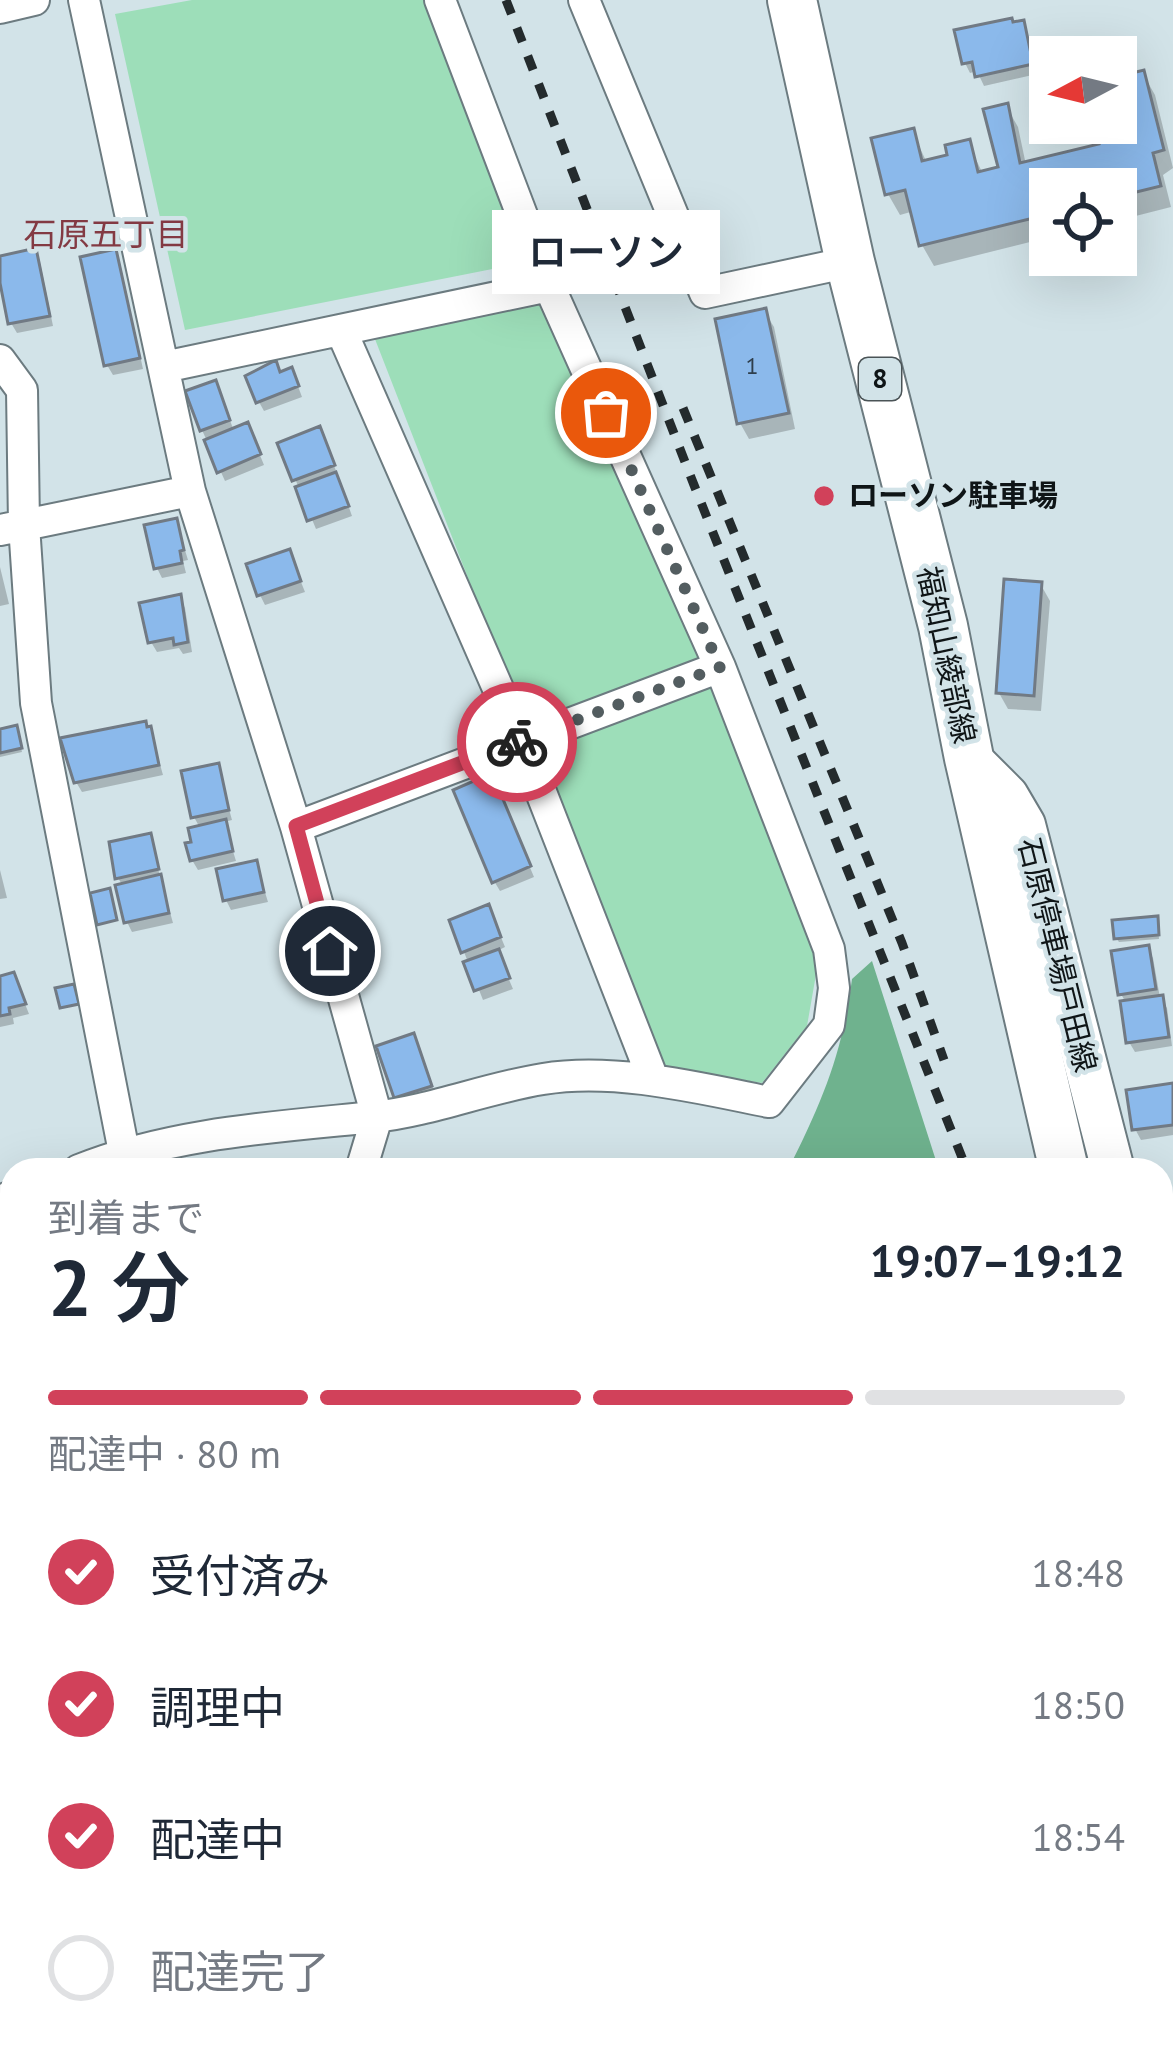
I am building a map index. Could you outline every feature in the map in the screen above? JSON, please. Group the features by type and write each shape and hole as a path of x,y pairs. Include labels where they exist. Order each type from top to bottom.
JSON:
{"main road":[{"name":"福知山綾部線","path":"792,0 850,262 943,626 1061,1158"},
{"name":"石原停車場戸田線","path":"969,758 1007,796 1024,825 1109,1158"}],"street":[{"path":"0,8 34,0"},
{"path":"84,0 190,490 296,826 377,1117 365,1158"},
{"path":"109,1158 321,1120 377,1117 547,1078 653,1079 769,1102 829,1025 834,988 829,949 720,667 549,286 440,0"},
{"path":"584,0 705,293 850,262"},
{"path":"164,367 549,286"},
{"path":"341,330 521,741 653,1079"},
{"path":"0,360 22,390 12,528 36,703 124,1152"},
{"path":"12,528 190,490"},
{"path":"296,826 720,667"}],"green space":[{"path":"192,0 427,0 522,263 185,330 115,14"},
{"path":"555,291 818,963 807,1026 762,1083 658,1066 373,334"},
{"path":"872,961 935,1158 794,1158 829,1078 852,979"}],"building":[{"path":"1012,18 1013,22 1024,20 1029,65 975,77 972,62 962,64 954,30"},
{"path":"1144,70 1164,150 1153,153 1161,186 1137,192 1137,168 1029,168 1029,219 919,246 905,190 885,195 871,138 914,128 922,161 947,155 945,145 970,139 978,172 998,167 983,109 1008,103 1020,163 1099,144 1137,144 1137,72"},
{"path":"36,248 50,316 8,324 0,256"},
{"path":"116,249 140,358 104,366 80,257"},
{"path":"766,308 789,413 737,424 715,319"},
{"path":"276,360 280,372 292,367 299,386 256,403 245,376"},
{"path":"216,380 230,420 200,431 185,391"},
{"path":"248,422 261,454 217,473 204,440"},
{"path":"320,426 335,465 292,481 277,443"},
{"path":"336,472 349,506 307,521 295,487"},
{"path":"177,518 182,563 154,569 144,525"},
{"path":"290,549 301,581 257,596 246,564"},
{"path":"1004,579 1042,582 1034,696 996,693"},
{"path":"181,594 188,642 174,645 173,638 148,643 139,603"},
{"path":"146,721 159,765 74,783 60,738"},
{"path":"17,725 22,748 0,753 0,729"},
{"path":"219,763 229,810 191,818 181,771"},
{"path":"492,773 531,866 492,883 453,790"},
{"path":"226,819 233,851 190,861 185,843 191,842 188,828"},
{"path":"151,833 159,869 115,879 109,842"},
{"path":"257,860 264,892 223,901 216,869"},
{"path":"161,874 169,913 124,923 115,885"},
{"path":"110,888 117,920 97,925 90,893"},
{"path":"489,904 501,937 461,953 449,920"},
{"path":"1158,916 1159,935 1114,939 1112,920"},
{"path":"1149,945 1156,989 1118,995 1111,951"},
{"path":"499,949 510,978 474,991 463,962"},
{"path":"14,972 26,1004 0,1016 0,976"},
{"path":"74,984 79,1004 60,1008 55,988"},
{"path":"1163,995 1169,1037 1126,1043 1120,1001"},
{"path":"414,1033 432,1086 394,1098 376,1046"},
{"path":"1173,1083 1173,1125 1132,1130 1126,1090"}],"railway":[{"path":"506,0 962,1158"},
{"path":"683,408 902,943 944,1060"}],"way so far":[{"path":"517,742 720,667 606,413"}],"place":[{"name":"ローソン","path":"606,413"},
{"name":"ローソン駐車場","path":"824,496"}],"district":[{"name":"石原五丁目","path":"106,234"}],"route":[{"path":"330,951 296,826 517,742"}]}
